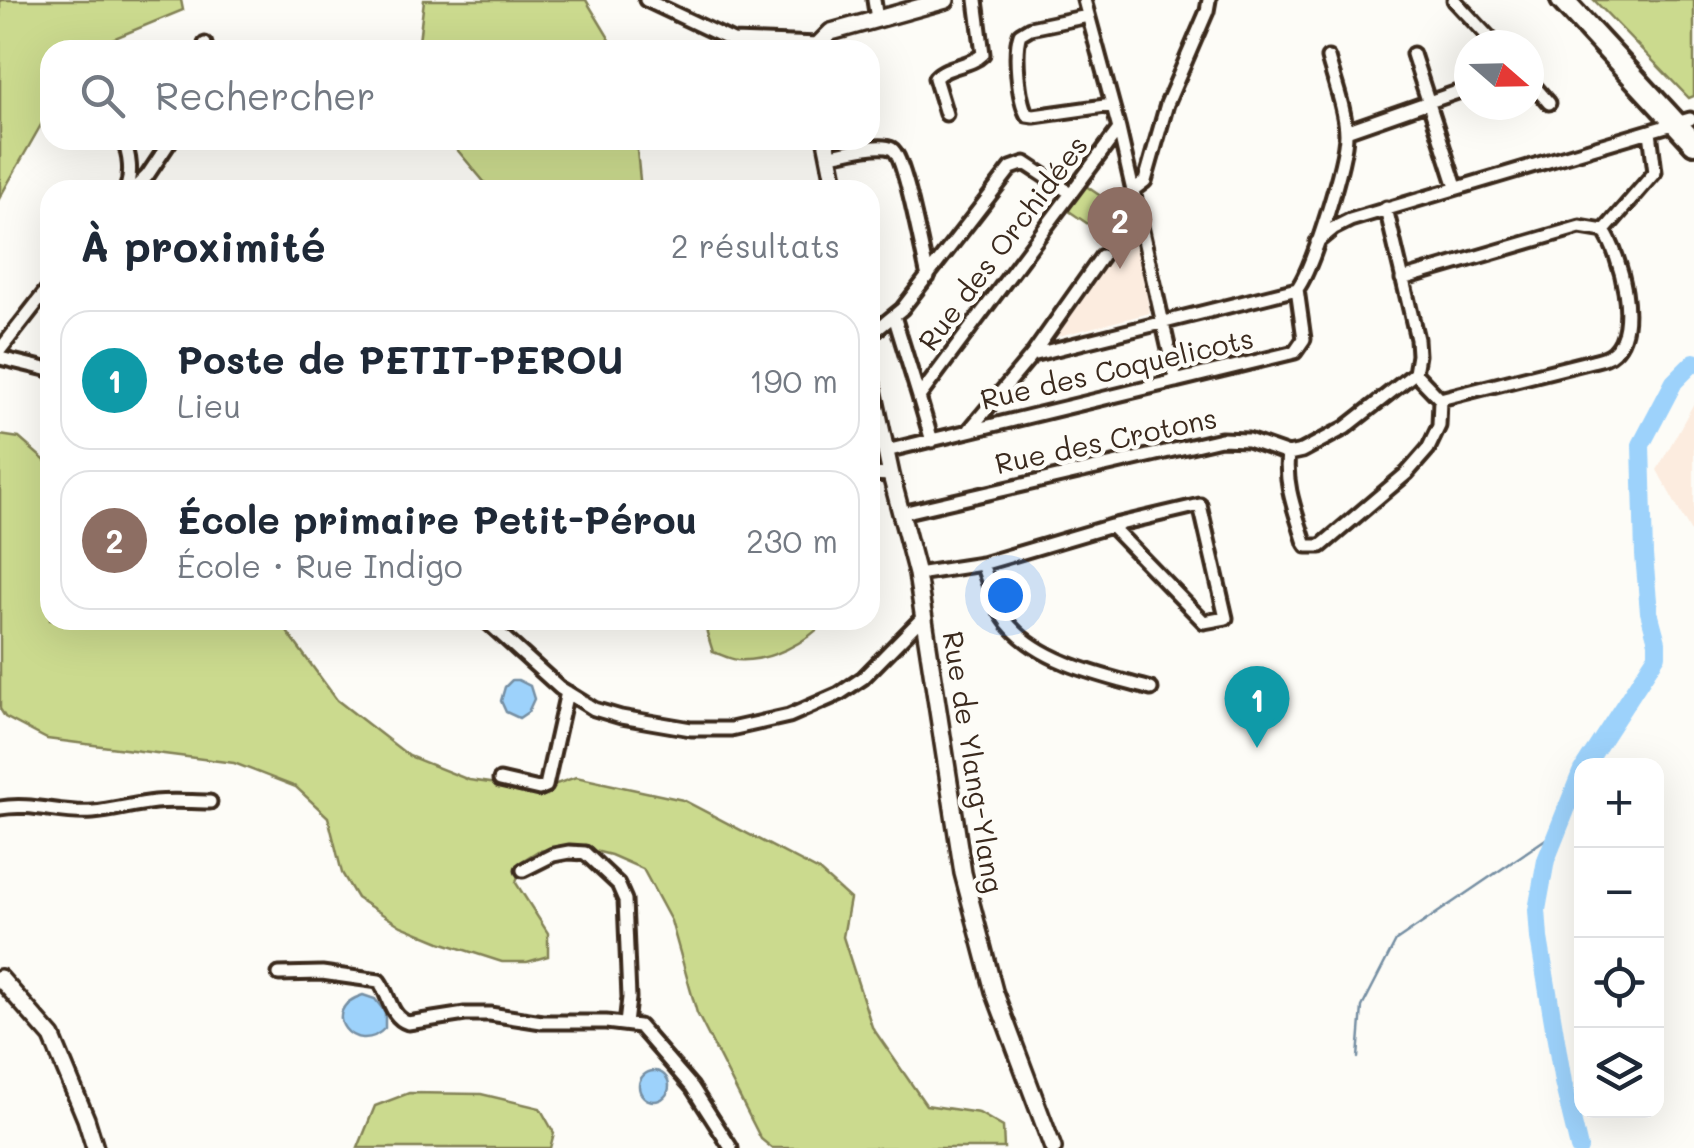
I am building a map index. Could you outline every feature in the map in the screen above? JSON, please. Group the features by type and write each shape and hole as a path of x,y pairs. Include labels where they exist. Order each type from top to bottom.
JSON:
{"highway":[{"path":"1562,0 1686,122"},
{"path":"1580,0 1686,122 1694,143"}],"street":[{"path":"646,0 731,40"},
{"path":"874,0 877,19"},
{"path":"946,114 935,78 983,54 976,0"},
{"path":"1084,0 1119,129 1176,381"},
{"path":"1132,192 1146,181 1167,104 1209,0"},
{"path":"1454,0 1482,30"},
{"path":"824,40 831,32 938,1"},
{"path":"1088,16 1030,28 1020,34 1017,48 1024,111 1034,116 1112,105"},
{"path":"1412,54 1456,188"},
{"path":"1032,355 1297,289 1309,268 1343,156 1346,131 1328,58"},
{"path":"1346,131 1454,93"},
{"path":"1544,96 1550,103"},
{"path":"1317,242 1343,223 1386,208 1686,122"},
{"name":"Rue des Orchidées","path":"919,397 1119,129"},
{"path":"1604,231 1655,172 1650,132"},
{"path":"880,147 895,151 903,168 928,277"},
{"path":"126,150 129,180"},
{"path":"141,180 164,150"},
{"path":"828,150 834,180"},
{"path":"880,327 928,277 1005,175 1019,164 1037,169 1070,192"},
{"path":"1386,208 1418,356 1414,372 1345,428 1314,446 1288,454 1289,492 1307,546 1321,546 1390,488 1428,449 1440,426 1440,399 1414,372"},
{"path":"1402,280 1580,227 1604,231"},
{"path":"1440,399 1592,362 1615,352 1624,336 1628,316 1617,258 1604,231"},
{"path":"970,430 1032,355 1102,256"},
{"name":"Rue des Coquelicots","path":"886,452 1295,352 1304,338 1297,289"},
{"path":"40,300 0,354 40,367"},
{"path":"894,316 932,441"},
{"name":"Rue de Ylang-Ylang","path":"880,424 916,574 958,848 983,956 1054,1148"},
{"name":"Rue des Crotons","path":"902,512 1221,438 1248,440 1288,454"},
{"path":"880,474 891,475"},
{"path":"916,574 982,564 1111,526 1200,505 1226,618 1204,622 1111,526"},
{"path":"982,564 1010,626 1039,651 1151,689"},
{"path":"496,630 566,692 594,709 691,729 731,729 789,716 839,694 864,678 924,616"},
{"path":"500,780 539,789 546,786 566,692"},
{"path":"0,808 14,805 92,812 157,802 210,802"},
{"path":"524,870 553,855 585,854 618,884 625,900 629,998 626,1024"},
{"path":"280,974 322,973 379,981 394,1014 408,1023 478,1014 542,1022 639,1026 692,1088 730,1148"},
{"path":"0,978 52,1037 95,1148"}],"shaded area":[{"path":"1133,225 1150,313 1047,339"},
{"path":"1694,403 1694,538 1657,470"}],"green space":[{"path":"0,0 181,0 183,10 110,40 40,40 40,127 0,197"},
{"path":"424,0 586,0 610,40 419,40"},
{"path":"1594,0 1694,0 1694,96 1689,98"},
{"path":"457,150 637,150 640,180 483,180"},
{"path":"1083,184 1130,216 1113,241 1066,209"},
{"path":"0,435 19,438 40,456 40,630 287,630 337,700 409,756 469,780 539,790 576,777 683,800 819,871 850,899 843,937 872,1027 926,1105 979,1113 1003,1127 1004,1148 772,1148 761,1139 697,1013 671,921 643,869 611,855 579,847 538,851 522,861 516,883 548,933 548,956 527,962 502,962 401,926 357,898 342,873 328,817 296,787 234,763 47,739 5,717 0,709"},
{"path":"706,630 816,630 786,649 762,658 737,660 713,652"},
{"path":"409,1093 481,1094 540,1108 554,1133 550,1148 358,1148 375,1106"}],"water":[{"path":"512,680 530,686 534,699 528,712 519,718 506,712 501,701"},
{"path":"363,995 375,999 385,1012 385,1028 363,1038 345,1029 341,1020 349,1002"},
{"path":"654,1071 664,1076 669,1086 664,1096 654,1101 644,1096 639,1086 644,1076"}],"waterway":[{"path":"1590,758 1657,655 1644,555 1641,445 1674,382 1694,362"},
{"path":"1574,790 1546,860 1537,910 1563,1082 1579,1148"},
{"path":"1358,1058 1362,1007 1396,941 1556,832"}],"place":[{"name":"École primaire Petit-Pérou","path":"1120,269"},
{"name":"Poste de PETIT-PEROU","path":"1257,748"}]}
